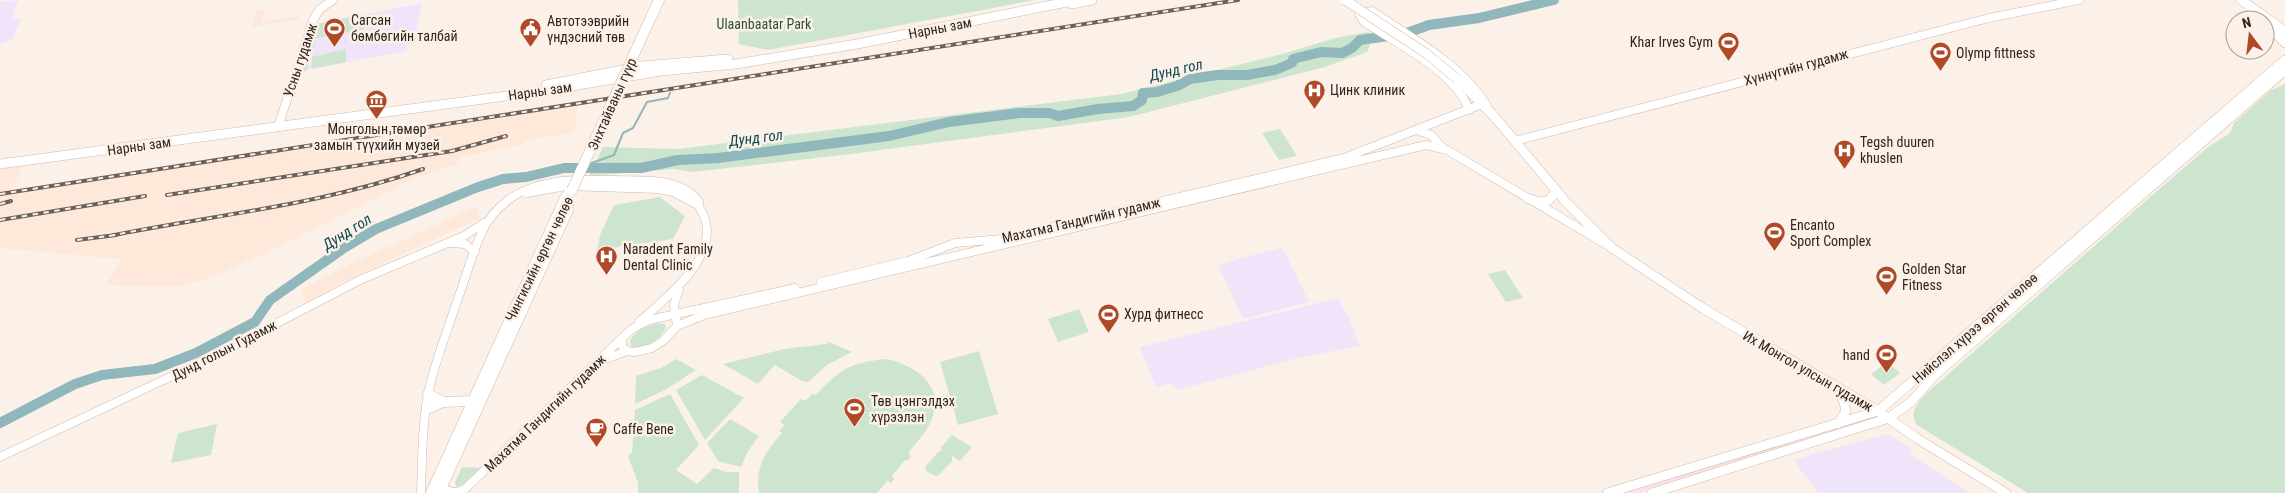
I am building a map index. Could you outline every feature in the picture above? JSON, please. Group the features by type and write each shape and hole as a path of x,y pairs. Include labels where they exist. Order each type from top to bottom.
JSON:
{"highway":[{"name":"Энхтайваны гүүр","path":"572,190 659,0"},
{"name":"Чингисийн өргөн чөлөө","path":"431,493 566,198 572,190"},
{"name":"Чингисийн өргөн чөлөө","path":"442,488 573,198 572,190"},
{"path":"428,394 443,402"},
{"path":"427,409 443,402 472,401"}],"main road":[{"name":"Усны гудамж","path":"279,124 312,20 320,9 333,0"},
{"name":"Нарны зам","path":"925,28 1053,0"},
{"name":"Нарны зам","path":"0,164 538,86 634,68 765,54 1020,12 1077,0"},
{"path":"1020,12 1092,0"},
{"path":"1336,0 1371,18"},
{"name":"Их Монгол улсын гудамж","path":"1345,0 1427,54 1457,79 1485,107 1557,191 1611,247"},
{"name":"Хүннүгийн гудамж","path":"1513,139 1944,24 2062,0"},
{"name":"Хүннүгийн гудамж","path":"1513,139 1988,18 2079,0"},
{"path":"2232,0 2247,10"},
{"path":"2241,0 2285,31"},
{"path":"1469,110 1467,100 1449,82 1408,50 1375,30 1359,17 1362,12 1372,11 1420,43 1465,80 1485,102 1485,107"},
{"name":"Нарны зам","path":"0,159 571,87 661,71 743,63 911,30"},
{"path":"2275,30 2285,43"},
{"name":"Нийслэл хүрээ өргөн чөлөө","path":"1607,493 1878,411 2045,273 2232,110 2285,60"},
{"name":"Нийслэл хүрээ өргөн чөлөө","path":"2232,110 2285,70"},
{"name":"Махатма Гандигийн гудамж","path":"599,362 627,351 634,352 653,347 677,326 704,315 967,253 1344,158 1438,121 1469,110 1485,107"},
{"path":"1438,121 1432,127 1431,135 1426,145 1447,150"},
{"path":"1415,130 1431,135 1447,150 1527,198 1539,202 1548,201 1557,191"},
{"name":"Махатма Гандигийн гудамж","path":"632,328 651,320 908,261 948,244 963,241 1002,239 1426,145"},
{"path":"48,158 76,150 71,150"},
{"path":"421,493 428,394 447,331 480,236 488,220 504,204 520,194 566,186 658,189 673,192 698,206 706,222 705,244 698,262 681,284 674,298 674,315 677,320 677,326"},
{"name":"Их Монгол улсын гудамж","path":"1527,198 1594,239 1611,247 1704,309 1878,411 1918,439 2006,493"},
{"name":"Дунд голын Гудамж","path":"0,457 206,360 360,280 448,243 488,220"},
{"path":"448,243 465,244 475,252"},
{"path":"948,244 948,248 952,251 967,253"},
{"name":"Нийслэл хүрээ өргөн чөлөө","path":"1652,493 1889,418 1911,402 1935,375 2045,273"},
{"name":"Махатма Гандигийн гудамж","path":"464,490 599,362 632,328 681,284"},
{"path":"622,338 622,346 627,351"},
{"path":"1837,388 1846,404 1847,412 1843,420 1838,424"},
{"path":"1911,402 1901,412 1902,418 1906,427 1918,439"},
{"path":"442,488 451,492 464,490"}],"shaded area":[{"path":"18,0 12,19 21,18 12,40 0,44 0,2"},
{"path":"422,3 414,44 407,45 407,51 301,71 317,24"},
{"path":"265,9 262,22 299,16 298,19 252,27 256,10"},
{"path":"577,107 575,132 529,140 523,144 459,158 457,164 413,179 263,254 210,278 182,286 106,285 121,259 0,248 0,169 23,166 10,194 310,146"},
{"path":"475,207 480,218 345,281 306,303 301,290 342,268"},
{"path":"1282,247 1309,302 1243,319 1218,265"},
{"path":"1338,298 1356,332 1354,333 1360,346 1297,358 1178,390 1171,383 1156,387 1140,347"},
{"path":"1863,420 1865,421 1785,449 1639,493 1621,493"},
{"path":"1887,434 1912,449 1909,454 1970,493 1818,493 1797,465 1796,459"}],"green space":[{"name":"Ulaanbaatar Park","path":"738,0 1035,0 768,50 739,44"},
{"path":"364,14 364,29 313,39 316,40 306,71 301,72 317,24"},
{"path":"1368,32 1377,40 1371,42 1367,52 1325,67 1129,117 851,154 693,172 674,169 589,176 603,147 678,149 1121,94 1286,53 1335,38"},
{"path":"346,49 346,62 312,69 312,57"},
{"path":"2285,84 2285,493 2028,493 1917,425 1914,412 1927,393 2207,148 2230,133 2234,123 2271,90"},
{"path":"1280,129 1297,156 1279,160 1262,133"},
{"path":"660,197 685,216 673,239 597,250 600,235 614,205"},
{"path":"1505,270 1523,298 1506,302 1488,274"},
{"path":"1079,309 1089,332 1058,342 1048,319"},
{"path":"660,323 665,324 666,328 656,340 641,347 631,347 630,341 639,331 647,326"},
{"path":"829,342 852,352 827,365 808,382 802,381 775,365 758,384 723,364 784,349 826,344"},
{"path":"979,351 998,414 958,425 940,362"},
{"path":"676,359 696,370 665,390 635,404 636,376 661,368"},
{"name":"Төв цэнгэлдэх хүрээлэн","path":"886,359 908,366 917,372 925,379 935,397 935,409 929,425 908,453 911,456 908,460 905,460 892,476 894,479 891,483 887,481 877,493 759,493 760,468 766,453 782,433 779,431 785,425 780,422 801,399 805,401 812,394 816,395 831,379 846,369 864,362"},
{"name":"hand","path":"1887,362 1900,373 1884,385 1871,374"},
{"path":"702,375 744,398 705,440 676,390"},
{"path":"670,394 699,445 676,470 697,484 714,468 726,472 739,472 739,493 638,493 638,483 628,456 632,453 635,410"},
{"path":"730,419 759,436 748,451 741,467 718,461 707,443"},
{"path":"217,424 211,455 171,463 178,433"},
{"path":"952,435 972,447 960,461 952,456 952,461 939,475 935,476 926,471 925,467 938,452 943,450 940,448"},
{"path":"462,467 481,468 462,485 456,487 455,482"}],"waterway":[{"name":"Дунд гол","path":"0,423 75,384 102,375 155,369 196,353 255,322 270,300 344,248 376,229 478,187 503,179 526,177 564,168 641,168 678,160 718,158 889,136 949,122 1019,113 1049,113 1058,116 1098,109 1133,106 1142,100 1143,93 1157,92 1177,86 1190,79 1217,75 1247,75 1275,70 1292,63 1293,59 1321,52 1342,53 1352,48 1360,40 1404,34 1429,25 1479,18 1554,0"},
{"path":"589,164 614,155 623,133 633,128 647,102 668,98 670,93"},
{"name":"Дунд гол","path":"572,168 579,166"}],"railway":[{"path":"0,194 1238,0"},
{"path":"167,195 452,151 506,136"},
{"path":"111,236 346,192 423,169"},
{"path":"0,220 145,196"},
{"path":"0,204 11,201"},
{"path":"111,236 116,235"},
{"path":"77,240 111,236"}],"place":[{"name":"Сагсан бөмбөгийн талбай","path":"335,47"},
{"name":"Автотээврийн үндэсний төв","path":"531,48"},
{"name":"Khar Irves Gym","path":"1729,61"},
{"name":"Olymp fittness","path":"1940,72"},
{"name":"Цинк клиник","path":"1314,109"},
{"name":"Монголын төмөр замын түүхийн музей","path":"377,120"},
{"name":"Tegsh duuren khuslen","path":"1844,169"},
{"name":"Encanto Sport Complex","path":"1774,252"},
{"name":"Naradent Family Dental Clinic","path":"607,276"},
{"name":"Golden Star Fitness","path":"1886,296"},
{"name":"Хурд фитнесс","path":"1108,333"},
{"name":"hand","path":"1886,374"},
{"name":"Төв цэнгэлдэх хүрээлэн","path":"855,428"},
{"name":"Caffe Bene","path":"597,448"}]}
